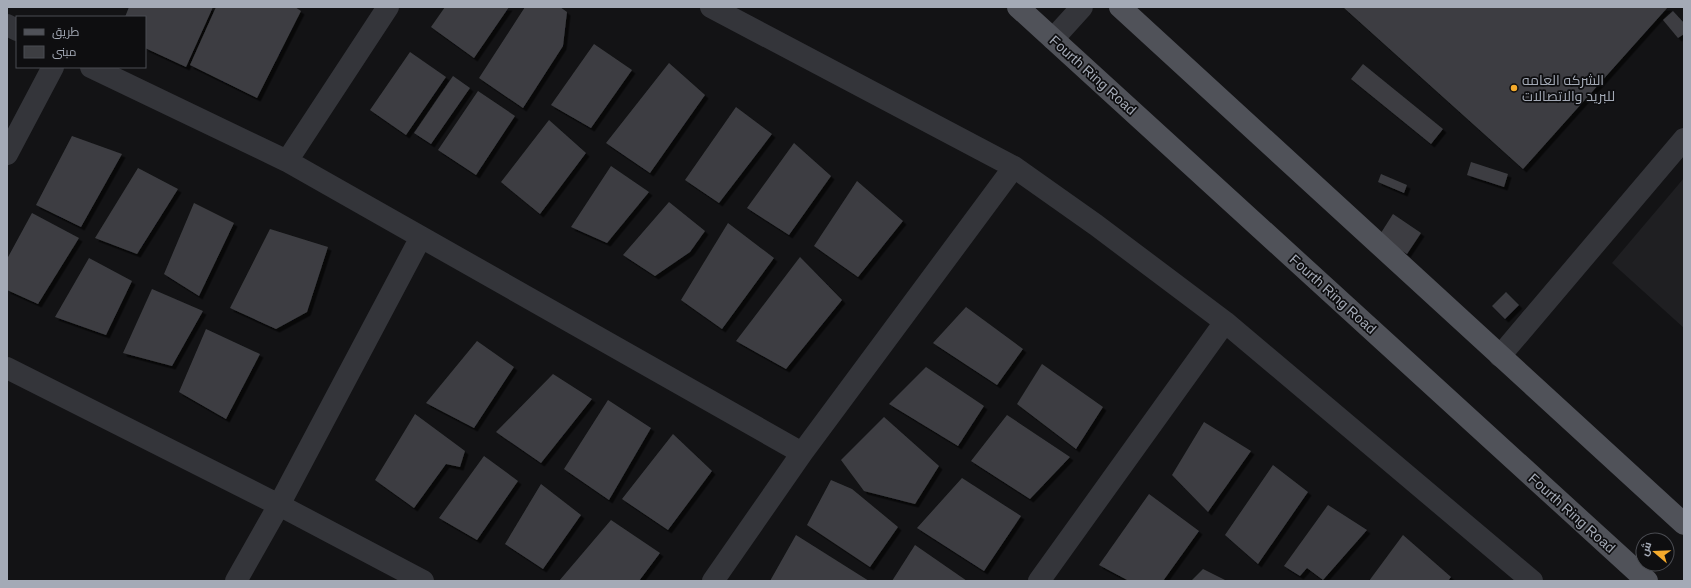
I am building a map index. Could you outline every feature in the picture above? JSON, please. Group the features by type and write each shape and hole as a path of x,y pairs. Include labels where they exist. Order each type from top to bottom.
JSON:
{"main road":[{"name":"Fourth Ring Road","path":"1018,7 1647,581"},
{"path":"1120,7 1684,524"}],"street":[{"path":"287,161 388,7"},
{"path":"711,7 1014,167 1096,225 1225,322 1532,581"},
{"path":"1053,38 1082,7"},
{"path":"7,24 16,29"},
{"path":"7,154 52,68"},
{"path":"92,68 287,161 802,453"},
{"path":"1500,356 1684,139"},
{"path":"713,581 802,453 1014,167"},
{"path":"236,581 280,505 421,237"},
{"path":"1043,580 1225,322"},
{"path":"7,368 280,505 423,581"}],"shaded area":[{"path":"1684,178 1684,328 1612,263"}],"building":[{"path":"129,7 213,7 186,67 146,48 146,16 125,16"},
{"path":"216,7 295,7 301,11 257,98 190,65"},
{"path":"445,7 509,7 474,58 431,27"},
{"path":"525,7 560,7 567,12 563,46 523,108 479,78"},
{"name":"الشركه العامه للبريد والاتصالات","path":"1343,7 1668,7 1523,169"},
{"path":"1673,11 1684,23 1684,34 1678,38 1663,20"},
{"path":"594,44 632,70 591,128 551,105"},
{"path":"410,52 446,77 406,135 370,110"},
{"path":"669,63 705,95 650,173 606,143"},
{"path":"1363,64 1443,129 1431,144 1351,79"},
{"path":"453,76 470,88 431,144 414,133"},
{"path":"478,91 515,116 476,175 438,150"},
{"path":"736,107 772,134 719,203 685,180"},
{"path":"549,120 586,153 540,214 501,182"},
{"path":"72,136 122,154 81,227 36,205"},
{"path":"794,143 831,176 789,235 747,208"},
{"path":"1471,162 1508,174 1504,187 1467,175"},
{"path":"611,166 649,192 607,243 571,227"},
{"path":"138,168 178,189 137,254 95,238"},
{"path":"1381,174 1407,185 1404,193 1378,182"},
{"path":"857,181 903,221 858,277 814,246"},
{"path":"669,202 705,231 690,252 655,276 623,255"},
{"path":"194,203 234,223 199,296 164,274"},
{"path":"32,213 79,238 38,304 7,290 7,259"},
{"path":"1393,214 1421,233 1407,254 1379,236"},
{"path":"728,223 774,258 722,329 681,300"},
{"path":"270,229 328,247 307,312 276,329 230,308"},
{"path":"800,257 842,300 786,369 736,341"},
{"path":"89,258 132,281 106,335 55,317"},
{"path":"152,289 203,311 172,366 123,353"},
{"path":"1506,292 1519,305 1505,319 1492,306"},
{"path":"966,307 1023,349 997,385 933,343"},
{"path":"206,329 260,354 226,419 179,392"},
{"path":"477,341 514,367 474,428 426,403"},
{"path":"1042,364 1103,407 1076,449 1017,404"},
{"path":"926,367 984,406 958,446 889,404"},
{"path":"553,374 592,399 541,463 496,432"},
{"path":"608,400 651,428 609,500 564,469"},
{"path":"415,414 465,451 460,467 446,464 414,508 375,480"},
{"path":"1007,415 1070,457 1030,499 971,461"},
{"path":"884,417 939,466 915,504 864,491 841,460"},
{"path":"1204,422 1251,451 1208,512 1172,475"},
{"path":"673,434 712,471 668,530 622,499"},
{"path":"484,456 518,481 477,540 439,518"},
{"path":"1273,465 1308,492 1258,564 1225,535"},
{"path":"962,478 1021,516 984,571 917,528"},
{"path":"831,480 852,489 898,527 870,567 807,525"},
{"path":"541,484 581,515 543,569 505,544"},
{"path":"1149,494 1199,531 1163,581 1129,581 1099,565"},
{"path":"1328,505 1367,530 1323,580 1307,568 1300,576 1284,566"},
{"path":"611,520 660,553 639,581 559,581"},
{"path":"796,535 869,581 770,581"},
{"path":"1403,535 1451,577 1448,581 1369,581"},
{"path":"915,545 967,581 892,581"},
{"path":"1203,569 1227,581 1191,581"}],"place":[{"name":"الشركه العامه للبريد والاتصالات","path":"1514,88"}]}
